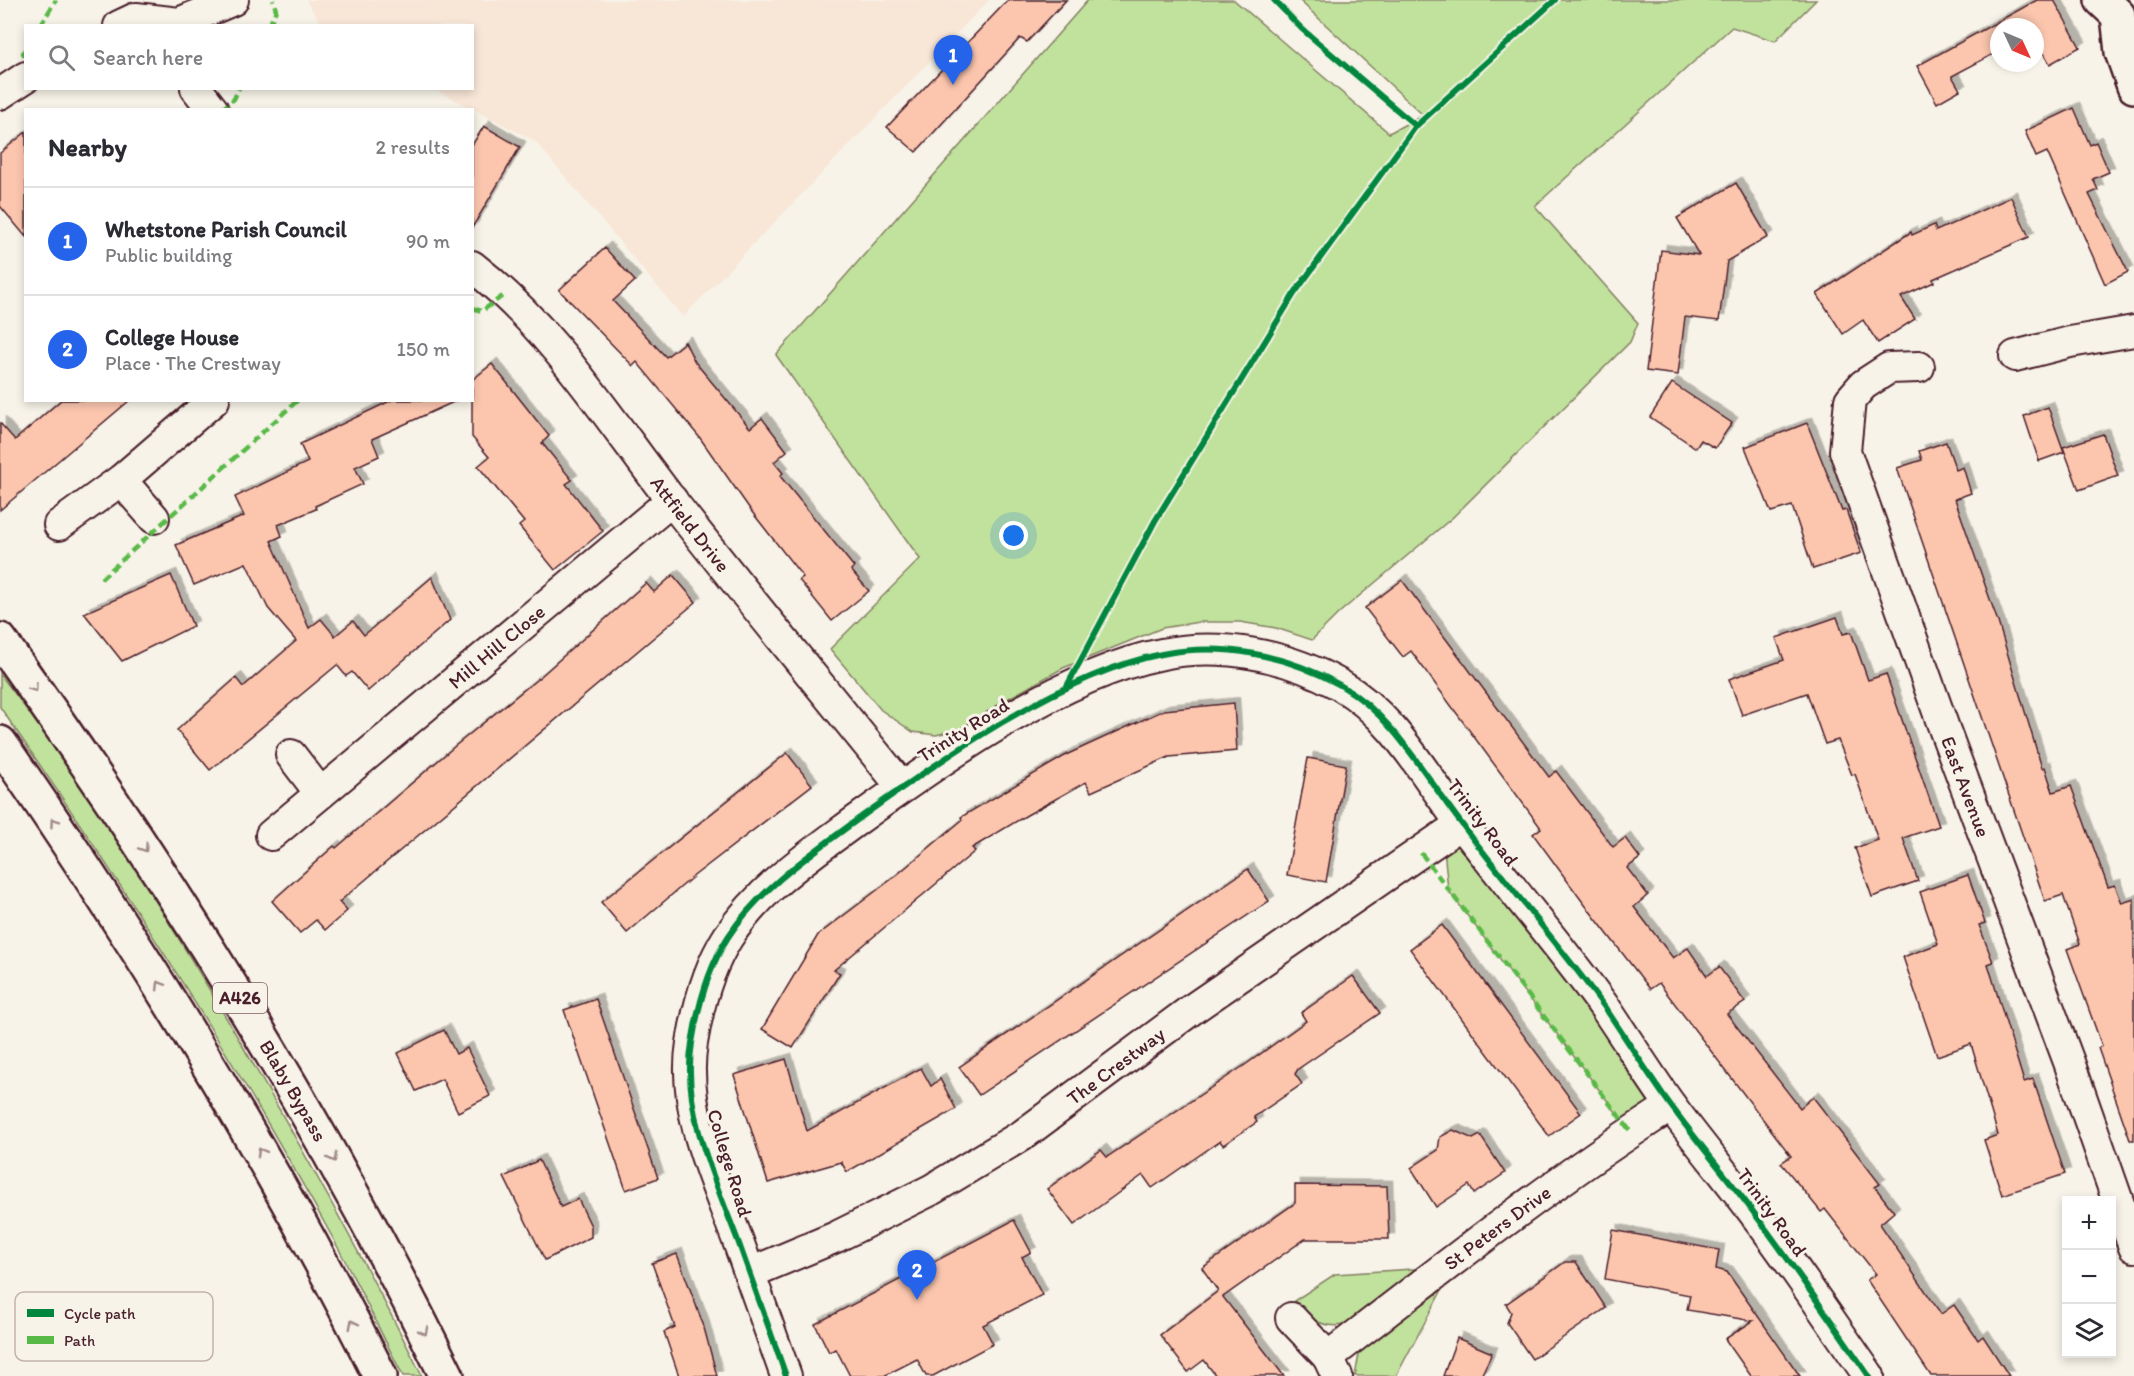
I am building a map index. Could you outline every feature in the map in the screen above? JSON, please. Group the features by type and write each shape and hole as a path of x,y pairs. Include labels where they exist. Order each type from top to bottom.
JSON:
{"main road":[{"path":"2118,10 2122,52 2134,86"},
{"name":"Blaby Bypass","path":"0,640 120,812 192,920 256,1024 336,1164 447,1376"},
{"path":"0,743 88,870 221,1084 294,1210 380,1376"}],"street":[{"path":"123,24 136,18 155,15 179,23 233,0"},
{"path":"0,94 24,77"},
{"path":"198,90 211,108"},
{"name":"Attfield Drive","path":"474,268 524,314 568,366 672,500 902,787"},
{"path":"2015,356 2070,342 2134,331"},
{"name":"East Avenue","path":"1919,367 1889,368 1863,385 1850,400 1845,451 1945,731 2069,1062 2134,1247"},
{"path":"58,525 121,480 212,402"},
{"path":"121,480 154,518"},
{"name":"Mill Hill Close","path":"272,835 672,500"},
{"name":"Trinity Road","path":"902,787 1010,719 1076,684 1115,667 1164,654 1213,650 1261,654 1310,669 1344,687 1376,711 1403,743 1461,824 1605,1008 1671,1106 1753,1212 1869,1376"},
{"path":"291,755 320,793"},
{"name":"College Road","path":"786,1376 703,1143 692,1094 691,1049 702,993 728,937 767,889 902,787"},
{"name":"The Crestway","path":"750,1273 836,1237 931,1190 1024,1134 1191,1010 1461,824"},
{"name":"St Peters Drive","path":"1291,1318 1332,1367 1418,1287 1631,1132 1671,1106"}],"shaded area":[{"path":"306,0 989,0 683,317 535,141 436,90 474,90 474,24 321,24"}],"green space":[{"path":"1088,0 1234,0 1389,133 1423,115 1299,0 1816,0 1775,41 1732,27 1535,206 1638,323 1630,342 1452,518 1339,613 1312,640 1276,628 1240,622 1199,622 1162,628 1063,668 1002,702 968,727 936,735 913,732 881,710 830,649 920,559 776,355"},
{"path":"0,674 95,807 154,898 210,991 333,1206 422,1376 403,1376 335,1242 257,1105 175,970 0,707"},
{"path":"1461,824 1671,1106 1631,1132 1448,890 1443,838"},
{"path":"1429,1268 1380,1308 1345,1325 1328,1325 1311,1318 1294,1301 1335,1274"},
{"path":"1442,1290 1396,1376 1355,1376 1360,1349"}],"building":[{"path":"1008,0 1066,0 1027,42 1020,38 916,152 887,127"},
{"path":"2037,0 2054,0 2080,47 2050,64 2044,53 2044,18 2004,18"},
{"path":"1990,26 1990,56 1952,76 1960,90 1937,103 1917,66"},
{"path":"2074,108 2090,145 2096,142 2109,172 2093,179 2098,190 2089,194 2128,272 2105,284 2047,152 2036,157 2025,131"},
{"path":"484,126 520,147 474,225 474,142"},
{"path":"24,134 24,235 0,206 0,153"},
{"path":"1736,183 1768,237 1727,261 1719,321 1685,317 1678,375 1646,371 1661,250 1699,255 1677,218"},
{"path":"2011,197 2029,237 1933,279 1934,282 1901,297 1915,319 1878,343 1863,320 1843,334 1817,294 1911,232 1912,235 1934,225 1936,231"},
{"path":"605,248 635,281 613,301 666,357 685,342 695,362 750,428 762,418 787,451 774,462 783,473 780,476 854,567 851,570 869,591 832,621 799,580 803,577 752,512 700,438 637,362 633,366 559,290"},
{"path":"492,364 549,436 542,443 572,480 566,484 603,531 555,570 519,526 524,522 478,466 489,457 472,437 474,378"},
{"path":"1672,383 1732,423 1715,448 1701,440 1696,448 1650,417"},
{"path":"59,402 128,402 0,510 0,423 15,440"},
{"path":"388,402 454,402 372,439 379,456 355,467 363,484 315,506 316,509 278,525 282,536 271,541 309,628 321,619 335,636 353,621 364,635 432,577 450,620 368,691 352,672 346,676 337,665 210,770 177,730 236,678 243,687 296,641 268,608 246,563 194,585 176,545 244,516 235,497 308,462 300,444"},
{"path":"2048,407 2064,452 2039,461 2024,416"},
{"path":"1807,423 1842,511 1846,510 1861,553 1813,569 1792,506 1771,512 1745,447"},
{"path":"2103,434 2118,476 2079,490 2063,447"},
{"path":"1946,442 1956,470 1963,467 1971,493 1955,499 1998,622 2042,768 2045,767 2053,792 2071,786 2108,887 2115,885 2122,903 2134,899 2134,1140 2130,1140 2098,1048 2102,1046 2067,949 2080,944 2063,895 2045,901 1897,468 1922,460 1919,451"},
{"path":"171,575 193,626 122,661 84,613"},
{"path":"673,575 696,602 339,902 347,911 325,930 316,920 300,933 272,901 334,846 336,848 541,676 646,583 654,592"},
{"path":"1402,580 1549,777 1556,771 1613,847 1625,838 1640,858 1627,868 1648,895 1634,907 1673,958 1688,948 1707,976 1719,967 1745,1002 1727,1014 1800,1108 1813,1097 1880,1184 1875,1187 1894,1212 1880,1224 1941,1314 1954,1305 1978,1340 1983,1336 2009,1376 1931,1376 1867,1280 1876,1274 1825,1209 1821,1212 1781,1163 1791,1156 1659,983 1650,989 1582,901 1533,834 1541,828 1411,651 1403,657 1365,608"},
{"path":"1837,617 1843,634 1851,632 1868,680 1886,674 1939,826 1903,838 1918,881 1872,897 1855,848 1878,840 1855,774 1852,775 1838,740 1825,744 1807,693 1742,715 1729,679 1784,660 1776,638"},
{"path":"1234,703 1237,751 1169,757 1091,792 1086,782 1027,815 972,848 975,851 834,970 840,973 793,1048 762,1029 818,935 893,878 962,820 961,817 1068,754 1164,710"},
{"path":"787,753 812,785 695,875 627,933 601,902"},
{"path":"1308,758 1346,765 1326,882 1287,875"},
{"path":"1248,869 1269,901 979,1095 959,1067"},
{"path":"1968,875 1985,923 1979,925 1993,962 1988,964 2024,1082 2033,1079 2065,1174 2002,1195 1984,1140 1998,1135 1971,1044 1937,1056 1903,957 1938,944 1920,892"},
{"path":"1442,925 1581,1113 1549,1136 1410,949"},
{"path":"1353,976 1380,1013 1298,1069 1295,1074 1302,1084 1254,1117 1257,1122 1223,1145 1220,1141 1152,1188 1143,1175 1074,1225 1047,1189 1101,1150 1107,1157 1245,1065 1306,1021 1301,1013"},
{"path":"596,999 658,1178 626,1190 564,1010"},
{"path":"444,1030 456,1054 467,1048 490,1096 458,1112 442,1079 416,1091 398,1053"},
{"path":"786,1059 807,1131 921,1068 931,1086 940,1079 956,1109 847,1172 841,1162 768,1183 734,1075"},
{"path":"1453,1130 1473,1139 1480,1135 1505,1173 1474,1194 1469,1185 1436,1207 1411,1168 1438,1150 1440,1137"},
{"path":"539,1160 561,1207 578,1199 591,1226 591,1237 545,1260 504,1177"},
{"path":"1295,1185 1387,1186 1389,1239 1305,1239 1223,1297 1284,1376 1216,1376 1204,1360 1188,1372 1160,1335 1218,1291 1202,1268 1295,1203"},
{"path":"1014,1220 1031,1252 1022,1257 1042,1295 983,1325 993,1344 933,1376 926,1376 917,1359 884,1376 850,1376 836,1349 829,1352 815,1324"},
{"path":"1613,1230 1719,1250 1716,1269 1727,1272 1800,1376 1751,1376 1725,1339 1753,1321 1687,1310 1690,1295 1605,1279"},
{"path":"677,1254 703,1324 717,1376 679,1376 664,1332 675,1327 652,1263"},
{"path":"1565,1262 1576,1262 1606,1308 1532,1359 1507,1323 1511,1312 1506,1304"},
{"path":"1457,1338 1492,1353 1481,1376 1443,1376"}],"marked path":[{"path":"41,24 56,0"},
{"path":"270,24 276,10 273,0"},
{"path":"223,108 234,99 238,90"},
{"path":"474,309 482,311 504,295"},
{"path":"101,579 296,402"},
{"path":"1421,853 1631,1132"}],"cycle path":[{"path":"1274,0 1302,29 1416,126"},
{"path":"1066,688 1155,521 1294,294 1416,126 1555,0"},
{"path":"786,1376 710,1169 691,1093 690,1068 694,1029 705,988 721,949 741,919 787,873 857,820 963,746 1043,699 1123,664 1162,654 1208,650 1254,654 1276,659 1320,675 1359,698 1392,730 1447,805 1606,1009 1669,1103 1766,1229 1869,1376"}],"place":[{"name":"Whetstone Parish Council","path":"953,85"},
{"name":"College House","path":"917,1300"}]}
